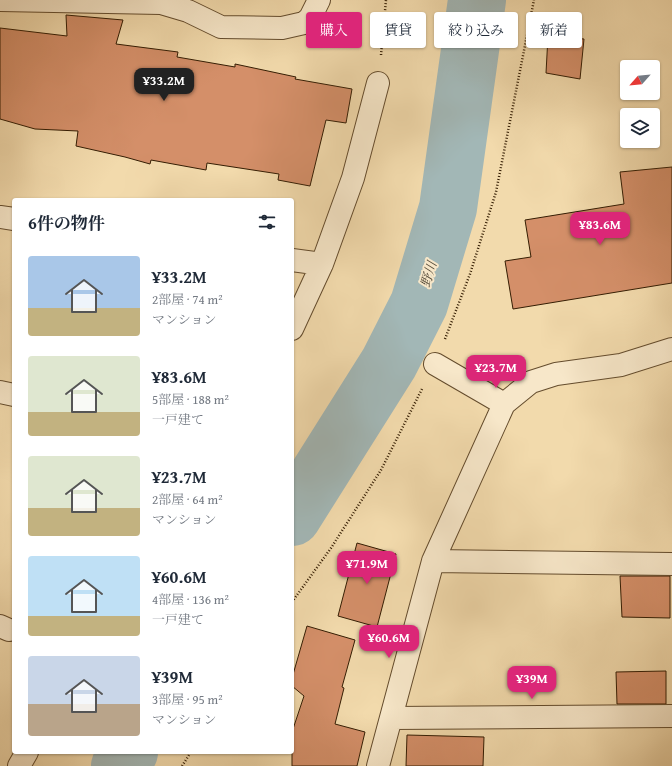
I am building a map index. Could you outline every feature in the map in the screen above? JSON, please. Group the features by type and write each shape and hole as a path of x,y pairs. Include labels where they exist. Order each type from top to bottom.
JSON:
{"street":[{"path":"0,0 161,3 188,11 222,27 282,28 297,26 310,18 319,0"},
{"path":"294,325 322,264 353,178 378,83"},
{"path":"0,217 12,219"},
{"path":"294,260 322,264"},
{"path":"378,766 433,561 504,404 531,382 556,374 621,365 672,349"},
{"path":"435,364 504,404"},
{"path":"0,392 12,395"},
{"path":"433,561 672,564"},
{"path":"391,718 672,716"},
{"path":"19,766 26,754"}],"path":[{"path":"378,83 386,0"},
{"path":"294,599 331,548 381,470 435,364 470,274 496,192 534,0"},
{"path":"182,766 190,754"}],"building":[{"path":"66,15 123,20 116,44 178,52 177,57 235,67 235,64 296,77 295,79 352,89 346,123 326,120 310,186 278,180 279,174 207,163 206,170 151,160 150,164 76,146 78,131 35,129 0,119 0,28 67,36"},
{"path":"582,39 584,39 580,79 546,73 547,48 582,48"},
{"path":"672,167 672,283 513,309 505,261 531,257 525,220 624,204 620,172"},
{"path":"357,543 396,554 377,627 338,616"},
{"path":"620,576 670,576 670,618 622,617"},
{"path":"307,626 355,640 342,687 344,688 335,724 365,732 357,766 292,766 292,754 294,754 294,726 304,696 294,688 294,671"},
{"path":"666,671 666,704 617,704 616,672"},
{"path":"407,735 484,737 483,766 406,766"}],"waterway":[{"name":"野川","path":"294,514 389,363 419,304 448,208 477,0"},
{"name":"野川","path":"120,766 128,754"}]}
